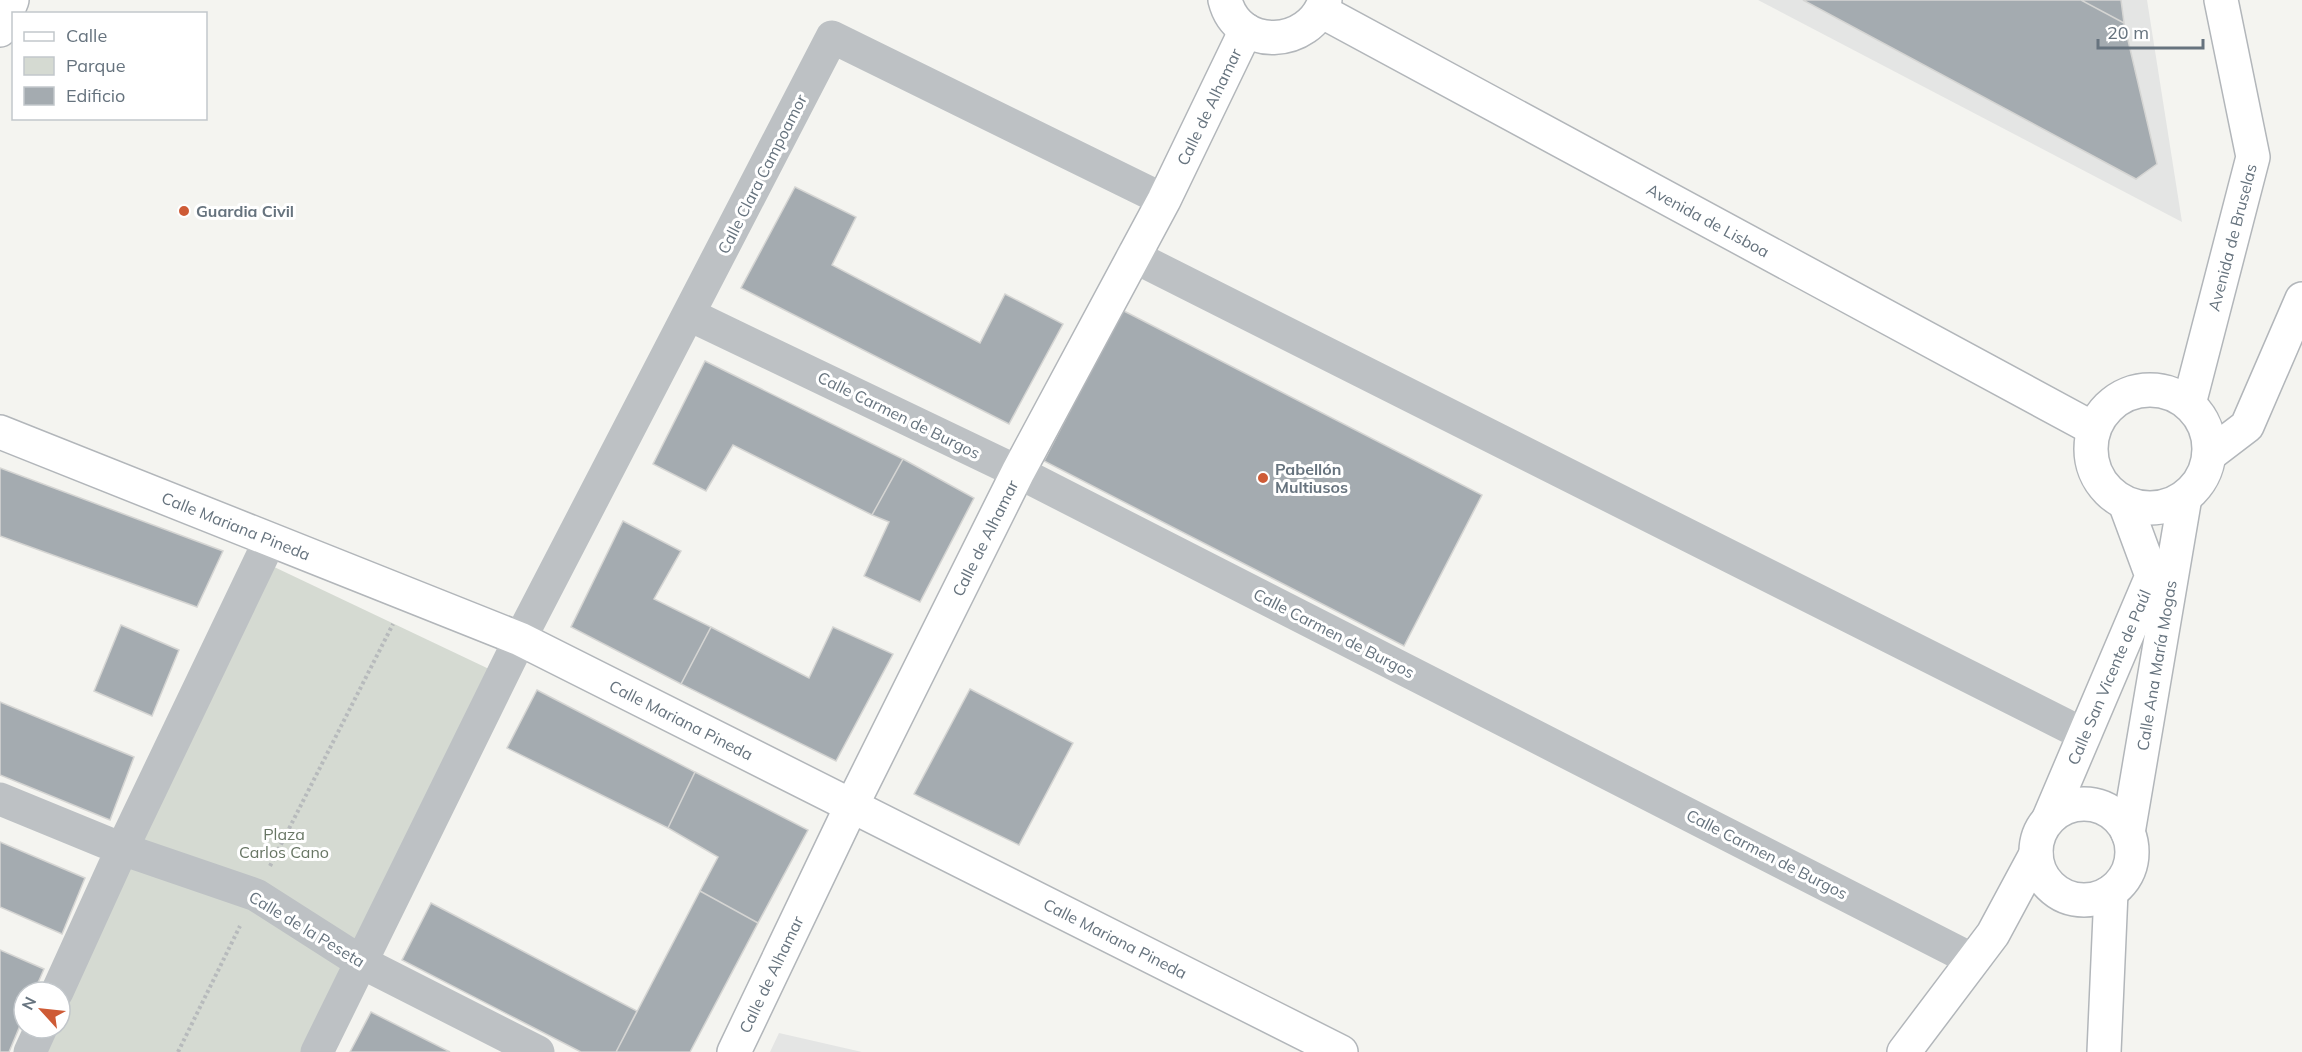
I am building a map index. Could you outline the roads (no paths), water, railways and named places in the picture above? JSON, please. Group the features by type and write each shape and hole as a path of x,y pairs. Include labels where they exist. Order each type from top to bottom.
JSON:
{"street":[{"path":"0,30 12,0"},
{"path":"1225,0 1235,20 1246,30 1261,37 1279,39 1295,34 1310,25 1323,6"},
{"name":"Avenida de Bruselas","path":"2189,404 2253,157 2221,0"},
{"name":"Avenida de Lisboa","path":"1323,6 2094,429"},
{"name":"Calle de Alhamar","path":"734,1052 851,807 1018,472 1164,200 1246,30"},
{"name":"Calle Clara Campoamor","path":"317,1052 520,639 690,315 832,37 1164,200"},
{"path":"1133,256 2085,735"},
{"path":"2209,454 2247,426 2302,300"},
{"name":"Calle Carmen de Burgos","path":"690,315 1018,472 1973,960"},
{"path":"2154,389 2173,393 2189,404 2205,427 2209,454 2205,471 2197,486 2185,497 2166,506 2145,508 2125,503 2110,494 2099,480 2092,464 2090,446 2094,429 2103,412 2117,398 2135,390 2154,389"},
{"name":"Calle Mariana Pineda","path":"0,432 520,639 1341,1052"},
{"name":"Calle Ana María Mogas","path":"2128,833 2185,497"},
{"name":"Calle San Vicente de Paúl","path":"2049,818 2152,576 2125,503"},
{"path":"62,980 122,849 270,540"},
{"name":"Calle de la Peseta","path":"0,799 122,849 256,895 361,962 538,1052"},
{"path":"1904,1052 1992,934 2036,854 2041,829 2049,818 2062,809 2077,804 2093,805 2114,815 2128,833 2131,859 2121,883 2111,892 2098,898 2084,900 2069,898 2045,881 2036,854"},
{"path":"2104,1052 2111,892"}],"place":[{"name":"Guardia Civil","path":"184,211"},
{"name":"Pabellón Multiusos","path":"1263,478"}],"park label":[{"name":"Plaza Carlos Cano","path":"284,843"}]}
